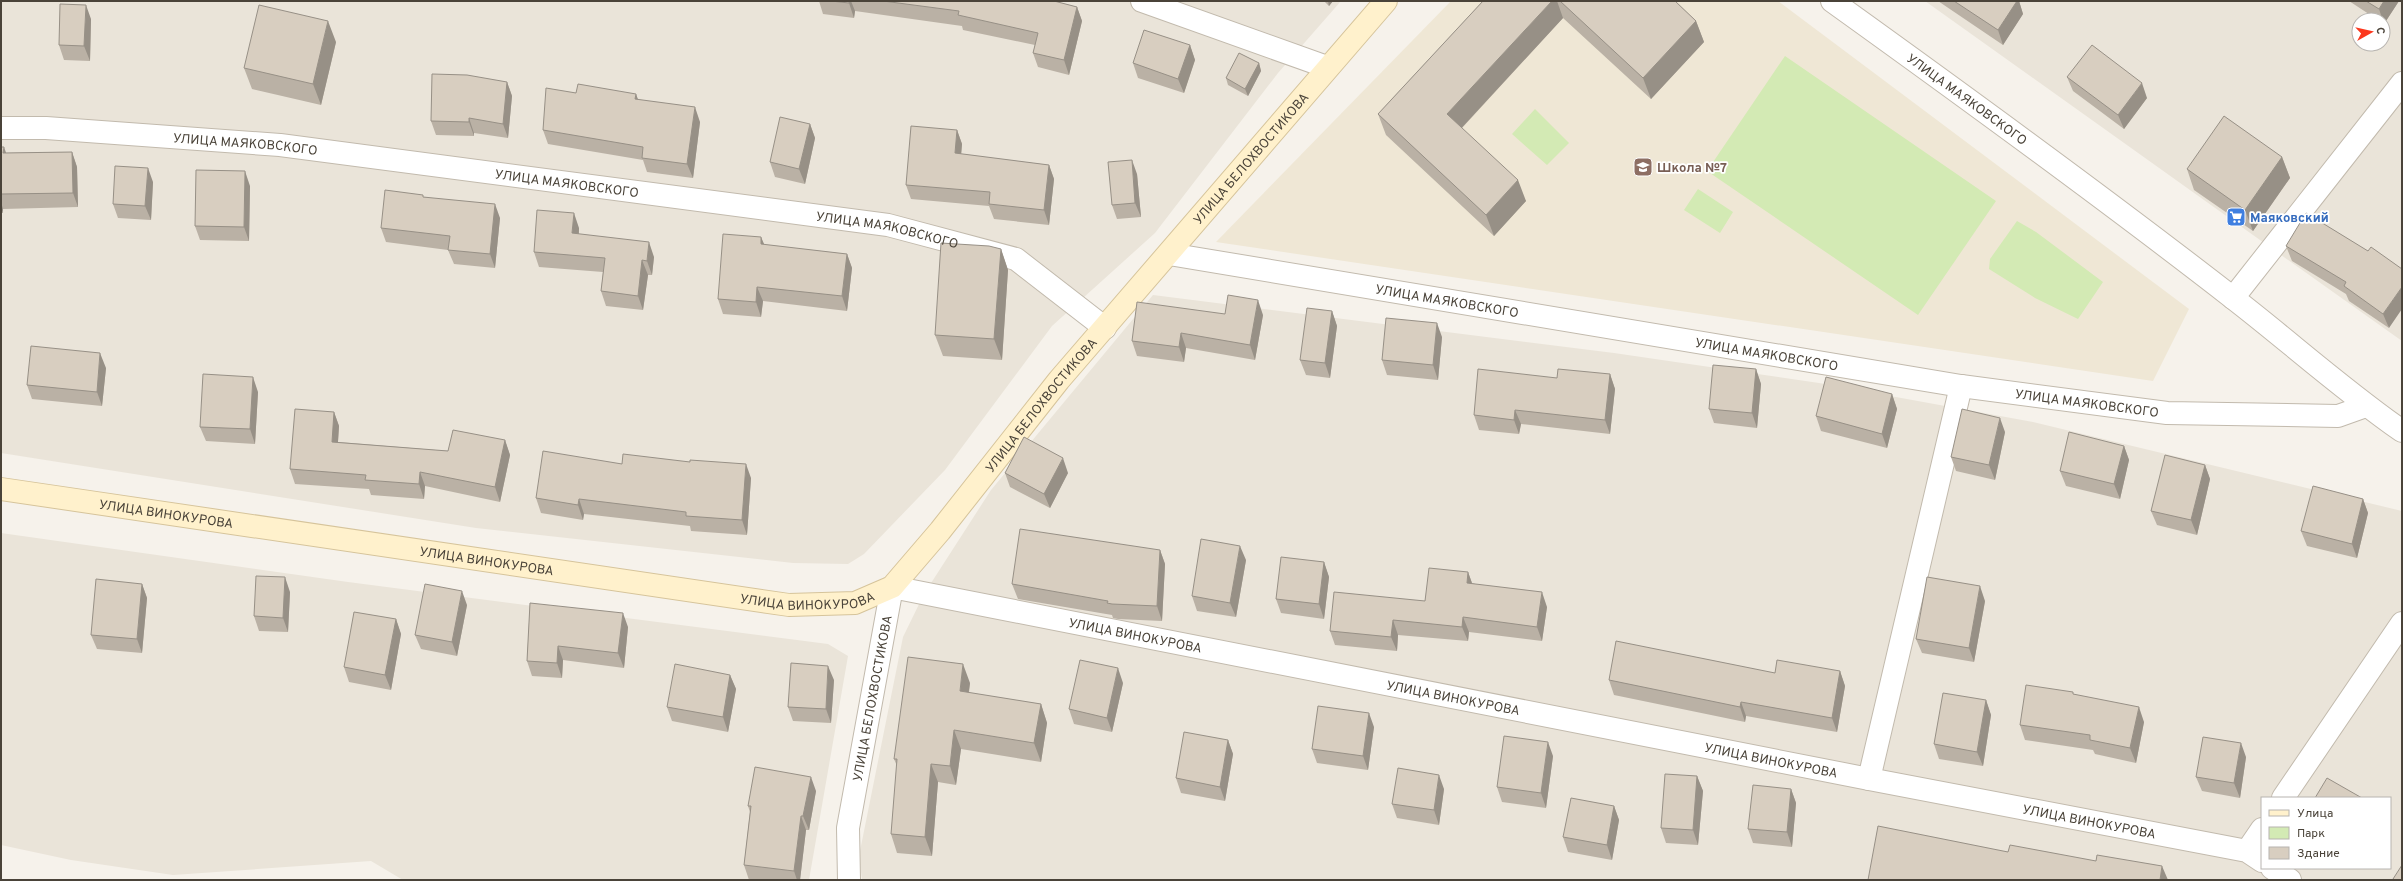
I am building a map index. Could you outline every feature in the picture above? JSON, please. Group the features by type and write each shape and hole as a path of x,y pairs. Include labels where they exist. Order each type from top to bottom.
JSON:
{"main road":[{"name":"УЛИЦА БЕЛОХВОСТИКОВА","path":"892,587 940,531 1059,380 1169,254 1327,67 1386,1"},
{"name":"УЛИЦА ВИНОКУРОВА","path":"1,489 789,605 855,603 892,587"}],"street":[{"path":"1142,1 1327,67"},
{"name":"УЛИЦА МАЯКОВСКОГО","path":"1832,1 1968,98 2233,298 2366,406 2402,431"},
{"path":"2233,298 2402,83"},
{"name":"УЛИЦА МАЯКОВСКОГО","path":"1,128 46,128 280,146 888,225 1016,259 1105,328"},
{"name":"УЛИЦА МАЯКОВСКОГО","path":"1169,254 1961,386 2167,413 2338,416 2366,406"},
{"path":"1869,779 1961,386"},
{"name":"УЛИЦА ВИНОКУРОВА","path":"892,587 2255,856"},
{"name":"УЛИЦА БЕЛОХВОСТИКОВА","path":"849,880 848,828 892,587"},
{"path":"2284,797 2402,623"},
{"path":"2255,856 2261,833"},
{"path":"2274,869 2290,880"}],"shaded area":[{"path":"1,1 1341,1 1278,73 1155,233 1052,326 945,470 864,554 848,564 793,563 476,528 1,453"},
{"name":"Школа №7","path":"1451,1 1778,1 2189,309 2153,381 1216,242"},
{"path":"1925,1 2402,1 2402,341"},
{"path":"1153,295 1614,353 1819,383 2033,422 2402,511 2402,880 862,880 859,856 903,637 924,594 991,490"},
{"path":"1,533 348,582 828,644 848,656 809,880 403,880 371,861 173,875 71,860 1,845"}],"green space":[{"path":"1785,56 1996,201 1918,315 1707,171"},
{"path":"1535,109 1569,143 1547,165 1512,134"},
{"path":"1698,189 1733,212 1720,233 1684,210"},
{"path":"2017,221 2036,232 2103,282 2078,319 2035,298 1989,269 1990,259"}],"building":[{"path":"831,1 849,1 849,3"},
{"path":"883,1 1054,1 1077,7 1064,60 1033,53 1038,33 958,15 959,11"},
{"path":"1483,1 1552,1 1447,114 1518,180 1486,215 1378,114"},
{"path":"1560,1 1675,1 1696,21 1643,78"},
{"path":"1954,1 2017,1 1998,30"},
{"path":"2366,1 2384,1 2379,9"},
{"path":"60,4 86,5 84,46 59,45"},
{"path":"259,5 328,21 313,84 244,68"},
{"path":"1144,30 1190,45 1178,79 1133,63"},
{"path":"2092,45 2142,83 2118,115 2067,77"},
{"path":"1239,53 1259,63 1245,89 1226,78"},
{"path":"432,74 467,75 507,82 503,124 469,118 469,122 431,121"},
{"path":"578,84 636,94 635,99 695,107 687,164 642,158 643,147 543,130 546,88 576,93"},
{"path":"2224,116 2282,157 2245,210 2187,169"},
{"path":"780,117 810,124 799,169 770,162"},
{"path":"911,126 957,130 955,153 1049,165 1044,210 989,204 990,192 906,185"},
{"path":"1,147 4,147 3,153 72,152 73,193 1,194"},
{"path":"1132,160 1135,203 1112,205 1108,162"},
{"path":"115,166 148,168 145,206 113,204"},
{"path":"196,170 245,171 244,227 195,226"},
{"path":"385,190 423,195 423,197 495,204 490,254 448,250 450,236 381,228"},
{"path":"537,210 574,213 572,233 649,242 647,261 642,260 638,296 601,291 605,258 534,252"},
{"path":"2306,213 2368,251 2371,247 2402,269 2402,287 2383,314 2344,286 2346,282 2286,246"},
{"path":"723,234 761,237 761,244 847,254 842,296 757,287 756,302 718,299"},
{"path":"941,243 989,246 1001,249 994,339 935,335"},
{"path":"1228,295 1258,300 1250,345 1181,333 1179,347 1132,341 1137,302 1225,314"},
{"path":"1307,308 1332,311 1325,363 1300,360"},
{"path":"1386,318 1437,323 1433,365 1382,360"},
{"path":"31,346 100,353 97,392 27,385"},
{"path":"1713,365 1756,369 1752,413 1709,409"},
{"path":"1478,369 1557,378 1558,369 1610,374 1605,420 1515,410 1514,420 1474,415"},
{"path":"203,374 253,377 250,429 200,427"},
{"path":"1826,377 1892,394 1882,434 1816,416"},
{"path":"295,409 334,412 332,442 448,451 453,430 505,440 495,487 420,472 419,484 365,480 366,475 290,469"},
{"path":"1962,409 2000,418 1989,465 1951,457"},
{"path":"2069,432 2124,446 2114,484 2060,471"},
{"path":"1024,437 1063,458 1044,494 1005,473"},
{"path":"543,451 622,464 623,454 690,462 690,460 746,464 742,520 686,516 686,512 579,499 578,505 536,498"},
{"path":"2165,455 2205,465 2191,520 2151,511"},
{"path":"2313,486 2363,499 2352,544 2301,531"},
{"path":"1020,529 1160,550 1157,606 1112,604 1107,603 1108,601 1012,584"},
{"path":"1201,539 1240,546 1230,603 1192,596"},
{"path":"1281,557 1324,562 1319,604 1276,599"},
{"path":"1429,568 1468,572 1467,583 1542,592 1537,627 1463,617 1462,627 1393,620 1391,637 1330,631 1334,592 1425,601"},
{"path":"256,576 285,577 283,618 254,616"},
{"path":"1927,577 1980,586 1969,648 1916,639"},
{"path":"96,579 142,584 137,639 91,635"},
{"path":"425,584 462,591 452,642 415,635"},
{"path":"530,603 623,613 618,653 558,646 557,663 527,661"},
{"path":"354,612 396,619 385,675 344,667"},
{"path":"1616,641 1775,673 1777,660 1840,671 1832,718 1741,702 1740,707 1609,680"},
{"path":"908,657 963,664 960,691 1041,704 1034,743 954,730 950,766 931,764 925,837 891,834 897,759 894,759"},
{"path":"1080,660 1118,668 1107,718 1069,709"},
{"path":"791,663 828,666 826,709 788,707"},
{"path":"675,664 730,675 723,717 667,707"},
{"path":"2026,685 2073,692 2073,694 2139,707 2130,748 2090,740 2090,735 2020,725"},
{"path":"1943,693 1986,700 1977,752 1934,744"},
{"path":"1318,706 1369,713 1363,756 1312,749"},
{"path":"1184,732 1228,740 1220,787 1176,778"},
{"path":"1504,736 1548,742 1541,793 1497,787"},
{"path":"2203,737 2241,743 2234,783 2196,777"},
{"path":"755,767 811,777 803,816 801,816 794,871 744,865 751,806 748,806"},
{"path":"1398,768 1439,775 1434,810 1392,804"},
{"path":"1665,774 1697,776 1693,830 1661,828"},
{"path":"2327,778 2360,797 2316,797"},
{"path":"1753,785 1791,789 1787,832 1748,829"},
{"path":"1571,798 1614,806 1607,845 1563,837"},
{"path":"1878,826 2008,852 2010,845 2096,861 2097,855 2162,866 2160,880 1868,880"},
{"path":"2402,865 2402,880 2393,879"}],"place":[{"name":"Школа №7","path":"1643,167"},
{"name":"Маяковский","path":"2236,217"}]}
